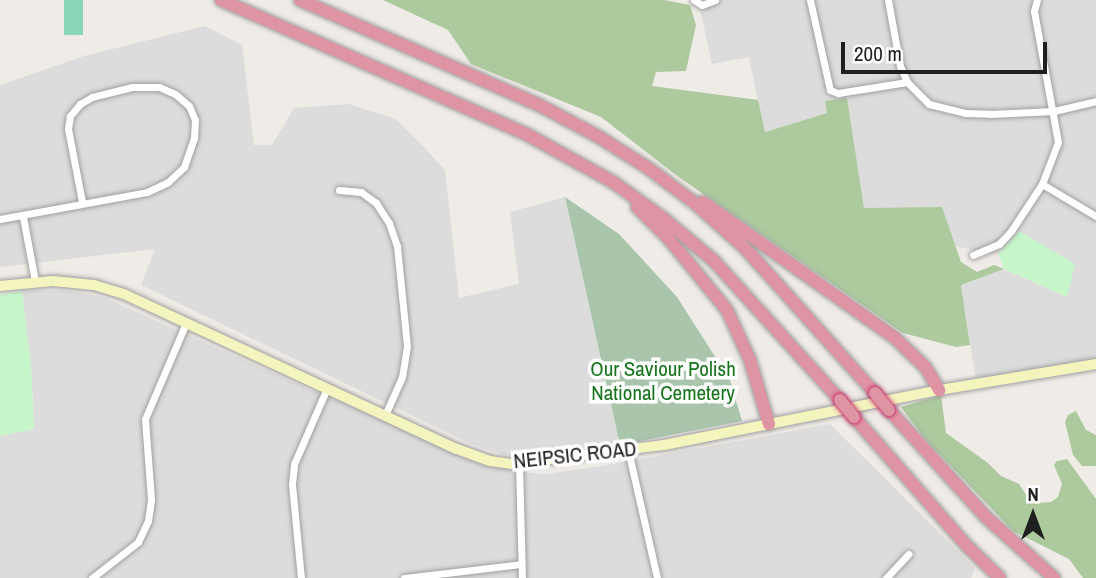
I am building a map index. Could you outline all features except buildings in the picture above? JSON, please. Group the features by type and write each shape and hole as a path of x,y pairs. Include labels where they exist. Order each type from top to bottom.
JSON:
{"highway":[{"path":"221,0 528,135 613,181 667,220 714,261 966,545 1000,578"},
{"path":"300,0 556,113 614,146 721,213 883,329 926,368 939,390"},
{"path":"613,181 664,233 727,310 746,348 769,424"},
{"path":"666,181 751,254 987,519 1054,578"}],"street":[{"path":"694,0 702,5 715,0"},
{"path":"810,0 830,90 838,93 907,82"},
{"path":"888,0 900,66 907,82 929,104 946,109 990,114 1054,111 1096,101"},
{"path":"973,256 999,244 1042,184 1058,142 1034,11 1037,0"},
{"path":"0,219 23,217 82,202 146,192 168,182 184,167 194,138 195,120 189,106 175,94 159,87 132,87 92,97 80,104 70,116 68,128 82,202"},
{"path":"1042,184 1096,216"},
{"path":"339,190 361,191 376,203 389,223 397,246 407,346 402,377 385,415"},
{"path":"23,217 35,281"},
{"name":"NEIPSIC ROAD","path":"0,286 35,281 76,283 108,289 478,457 519,464 628,450 939,390 1096,364"},
{"path":"92,578 138,542 148,521 151,499 145,419 186,323"},
{"path":"301,578 292,484 294,464 327,388"},
{"path":"628,450 657,578"},
{"path":"519,464 522,578"},
{"path":"886,578 908,554"},
{"path":"404,578 521,564"}],"shaded area":[{"path":"698,0 1096,0 1096,359 976,380 961,285 1004,269 1067,297 1009,245 998,254 953,246 942,207 864,209 847,99 825,101 827,113 764,132 749,57 712,64"},
{"path":"205,26 242,45 254,145 272,145 294,108 349,104 396,119 423,146 445,170 459,298 519,284 510,212 565,197 620,445 536,457 505,455 471,444 141,285 155,249 0,267 0,85 84,56"},
{"path":"62,290 103,297 311,390 519,472 546,474 607,465 830,424 975,568 971,578 0,578 0,436 34,429 31,365 22,291"}],"green space":[{"path":"64,0 83,0 83,35 64,35"},
{"path":"383,0 664,0 690,5 696,25 686,71 656,72 652,86 758,100 765,132 827,113 825,101 847,98 864,208 942,207 961,262 977,272 994,265 1004,269 961,285 970,345 956,347 903,333 676,175 601,117 471,64 448,30"},
{"name":"Our Saviour Polish National Cemetery","path":"565,197 619,234 677,297 730,380 742,421 620,445"},
{"path":"1019,231 1075,264 1067,297 1004,269 998,254"},
{"path":"22,291 31,365 34,429 0,436 0,295"},
{"path":"941,395 946,433 988,463 1001,476 1019,484 1029,499 1037,503 1051,502 1058,497 1062,484 1054,465 1057,461 1067,459 1096,499 1096,578 1083,578 1069,559 1013,531 924,438 901,407"},
{"path":"1076,411 1086,430 1096,435 1096,466 1082,466 1073,455 1065,422 1068,415"}]}
